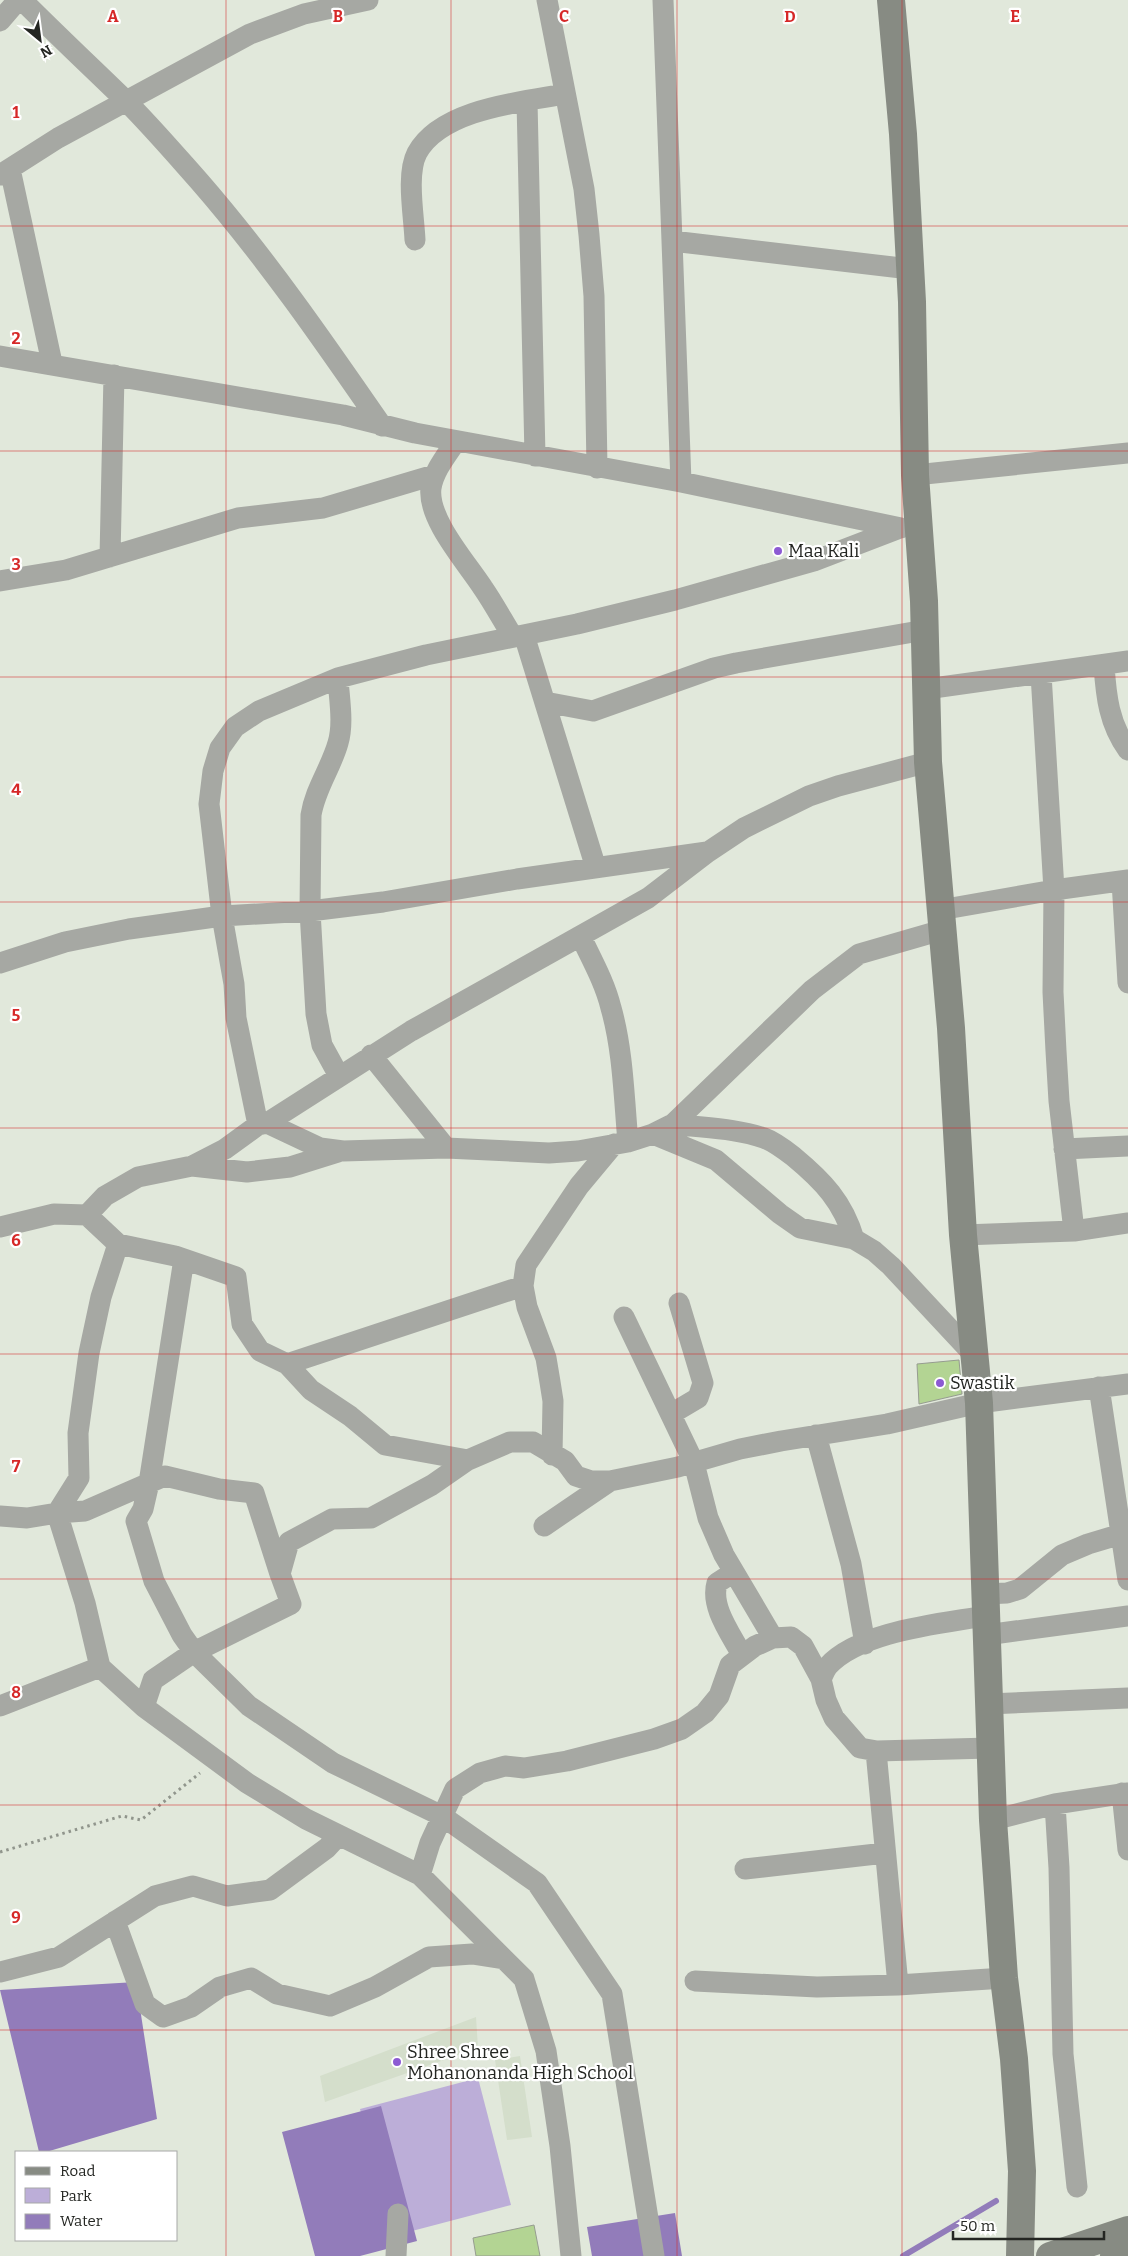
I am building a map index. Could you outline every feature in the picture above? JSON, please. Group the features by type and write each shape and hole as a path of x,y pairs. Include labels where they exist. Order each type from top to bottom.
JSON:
{"main road":[{"path":"891,0 903,134 910,269 915,475 909,530 925,630 928,762 952,1028 963,1235 979,1402 993,1820 1004,1978 1014,2059 1022,2171 1035,2255 1128,2230"},
{"path":"1114,2256 1128,2251"}],"street":[{"path":"0,21 18,0"},
{"path":"22,0 78,57 126,101 200,182 316,330 382,426"},
{"path":"547,0 584,189 590,244 594,296 597,468"},
{"path":"663,0 680,482"},
{"path":"52,364 5,172 58,138 250,34 304,14 362,1"},
{"path":"415,240 412,177 417,153 431,135 453,121 477,112 565,94"},
{"path":"527,101 535,456"},
{"path":"672,241 910,269"},
{"path":"0,356 343,415 382,426 597,468 680,482 909,530"},
{"path":"110,557 114,375"},
{"path":"456,441 434,475 431,490 434,505 456,553 518,636 545,702 596,868"},
{"path":"915,475 1128,453"},
{"path":"0,581 66,570 238,518 323,508 434,475"},
{"path":"263,1124 236,1018 234,984 222,916 209,804 213,772 220,748 235,727 259,711 338,678 426,655 586,622 754,579 909,530"},
{"path":"545,702 593,711 615,705 714,668 925,630"},
{"path":"926,688 1128,661"},
{"path":"1104,665 1108,710 1122,742 1128,750"},
{"path":"1041,674 1054,890 1053,992 1059,1101 1074,1231"},
{"path":"338,678 341,730 338,743 313,800 311,815 310,911 318,1029 328,1058 339,1076"},
{"path":"87,1215 105,1196 138,1177 192,1166 225,1150 411,1031 648,898 708,852 744,828 810,796 838,786 928,762"},
{"path":"0,963 74,940 129,929 222,916 310,911 383,902 517,879 708,852"},
{"path":"263,1124 320,1148 343,1151 446,1148 549,1153 578,1151 621,1143 653,1134 673,1124 812,990 859,954 941,920 1054,890 1125,881 1128,983"},
{"path":"552,1455 553,1401 546,1358 527,1307 523,1286 526,1265 580,1186 621,1143 619,1048 612,1009 603,983 581,937"},
{"path":"371,1055 446,1148"},
{"path":"673,1124 747,1133 766,1139 785,1150 829,1188 849,1223 854,1240"},
{"path":"653,1134 716,1160 780,1214 800,1228 854,1240 874,1251 891,1266 974,1356"},
{"path":"1064,1148 1128,1146"},
{"path":"192,1166 247,1172 290,1167 343,1151"},
{"path":"0,1227 54,1214 87,1215 118,1244 184,1259 236,1277 242,1324 260,1351 287,1364 311,1390 350,1416 385,1445 468,1460"},
{"path":"963,1235 1074,1231 1128,1223"},
{"path":"118,1244 101,1297 89,1353 78,1433 79,1478 57,1513 85,1603 100,1667 144,1707 247,1783 306,1819 420,1875 524,1979 546,2051 560,2146 570,2256"},
{"path":"184,1259 149,1483 143,1509 136,1521 154,1581 182,1636 194,1652 249,1706 333,1763 442,1816 537,1883 612,1994 654,2256"},
{"path":"287,1364 523,1286"},
{"path":"671,1414 698,1398 703,1384 679,1303"},
{"path":"624,1317 694,1463 708,1518 724,1555 773,1638"},
{"path":"280,1574 289,1542 332,1519 371,1518 432,1485 468,1460 510,1442 533,1442 565,1461 576,1476 591,1481 610,1482 694,1463 740,1449 887,1424 979,1402 1128,1384"},
{"path":"1099,1387 1124,1533 1128,1580"},
{"path":"816,1436 851,1564 865,1644"},
{"path":"0,1516 27,1518 85,1511 165,1476 219,1489 254,1493 291,1604 194,1652 154,1680 144,1707"},
{"path":"544,1526 610,1482"},
{"path":"985,1615 1007,1593 1020,1589 1062,1555 1124,1533"},
{"path":"734,1572 717,1583 715,1591 718,1606 742,1655"},
{"path":"821,1680 828,1666 848,1651 906,1630 985,1615 1128,1616"},
{"path":"420,1875 442,1816 455,1789 480,1773 505,1766 524,1768 567,1761 654,1739 682,1729 705,1713 719,1696 730,1665 742,1655 773,1638 791,1638 803,1646 821,1680 826,1700 834,1718 860,1748 876,1751 990,1748"},
{"path":"0,1706 100,1667"},
{"path":"988,1704 1128,1698"},
{"path":"876,1751 898,1985"},
{"path":"993,1820 1055,1804 1125,1793 1128,1850"},
{"path":"1055,1804 1059,1868 1062,2054 1077,2187"},
{"path":"0,1972 58,1957 154,1896 193,1886 227,1896 270,1890 327,1848 339,1836"},
{"path":"745,1869 885,1853"},
{"path":"115,1921 146,2004 163,2018 191,2007 220,1987 251,1978 277,1994 330,2006 375,1987 429,1957 472,1954 504,1959"},
{"path":"695,1981 817,1987 898,1985 1004,1978"},
{"path":"396,2256 398,2214"}],"path":[{"path":"0,1852 122,1816 141,1820 216,1760"}],"shaded area":[{"name":"Shree Shree Mohanonanda High School","path":"476,2017 478,2048 325,2102 320,2076"},
{"path":"520,2056 532,2137 507,2140 495,2060"}],"green space":[{"path":"478,2078 511,2205 393,2236 360,2109"}],"water":[{"path":"136,1982 157,2119 49,2151 39,2151 0,1990"},
{"path":"381,2106 417,2241 360,2256 315,2256 282,2132"},
{"path":"675,2213 682,2256 592,2256 587,2227"}],"building":[{"name":"Swastik","path":"959,1360 962,1394 919,1404 917,1364"},
{"path":"534,2225 540,2256 476,2256 473,2238"}],"waterway":[{"path":"903,2256 996,2201"}],"place":[{"name":"Maa Kali","path":"778,551"},
{"name":"Swastik","path":"940,1383"},
{"name":"Shree Shree Mohanonanda High School","path":"397,2062"}]}
